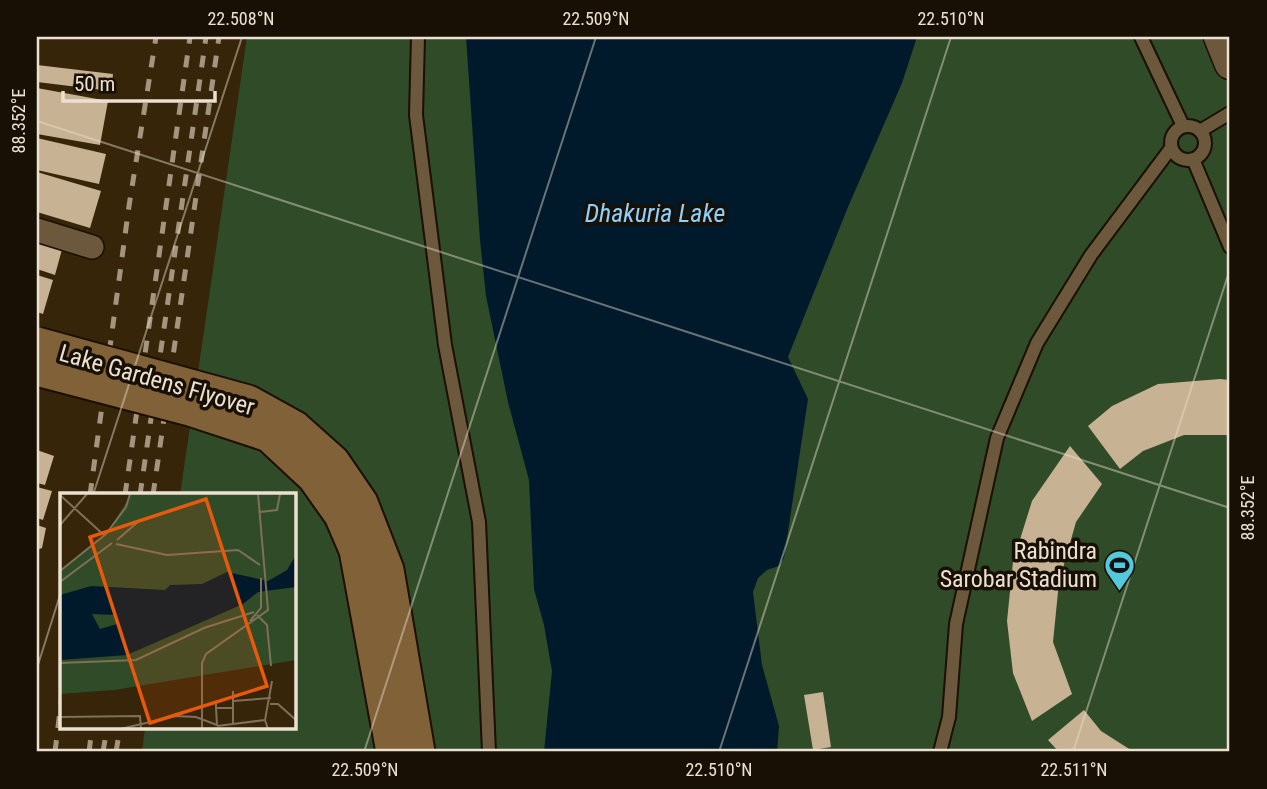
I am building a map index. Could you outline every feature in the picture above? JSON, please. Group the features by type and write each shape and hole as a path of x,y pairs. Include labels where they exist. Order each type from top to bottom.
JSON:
{"main road":[{"name":"Lake Gardens Flyover","path":"37,344 248,402 295,428 333,462 361,503 387,570 418,752"},
{"name":"Lake Gardens Flyover","path":"37,369 190,409 269,435 314,477 341,515 356,550 393,752"}],"street":[{"path":"1219,37 1230,64"},
{"path":"37,230 92,247"}],"lane":[{"path":"418,37 416,115 419,142 445,345 479,522 489,752"},
{"path":"1141,37 1183,126"},
{"path":"1200,131 1230,113"},
{"path":"1189,125 1200,131 1205,137 1205,148 1199,157 1188,160 1177,157 1171,148 1171,137 1178,128 1189,125"},
{"path":"940,752 949,717 956,624 997,438 1037,343 1091,255 1171,148"},
{"path":"1193,159 1230,247"}],"green space":[{"path":"247,37 1209,37 1230,82 1230,752 142,752 145,730 296,730 296,493 180,493"}],"water":[{"name":"Dhakuria Lake","path":"466,37 917,37 902,83 848,207 788,357 808,399 784,558 779,566 767,570 758,578 753,592 762,665 779,726 777,752 544,752 552,671 534,589 529,480 508,402 486,296"}],"building":[{"path":"37,65 113,74 111,91 37,82"},
{"path":"37,88 108,101 100,145 37,134"},
{"path":"37,138 106,154 99,184 37,170"},
{"path":"37,172 101,191 90,228 37,212"},
{"path":"41,235 64,242 55,275 37,269 37,249"},
{"path":"37,275 53,280 43,314 37,312"},
{"path":"1230,380 1230,435 1184,435 1143,451 1120,469 1088,426 1112,406 1158,384"},
{"path":"1070,446 1102,484 1076,522 1059,582 1053,642 1072,694 1032,721 1013,673 1007,621 1013,562 1032,501"},
{"path":"37,450 54,456 45,485 37,483"},
{"path":"37,487 52,491 43,520 37,518"},
{"path":"37,525 46,528 42,548 37,550"},
{"path":"823,692 831,747 813,750 804,695"},
{"path":"1084,710 1101,731 1134,752 1059,752 1048,740"}],"railway":[{"path":"90,493 129,206 156,37"},
{"path":"125,493 190,37"},
{"path":"140,493 206,37"},
{"path":"153,493 219,37"},
{"path":"55,752 60,710"},
{"path":"89,752 92,730"},
{"path":"103,752 107,730"},
{"path":"116,752 120,730"}],"place":[{"name":"Rabindra Sarobar Stadium","path":"1120,592"}]}
